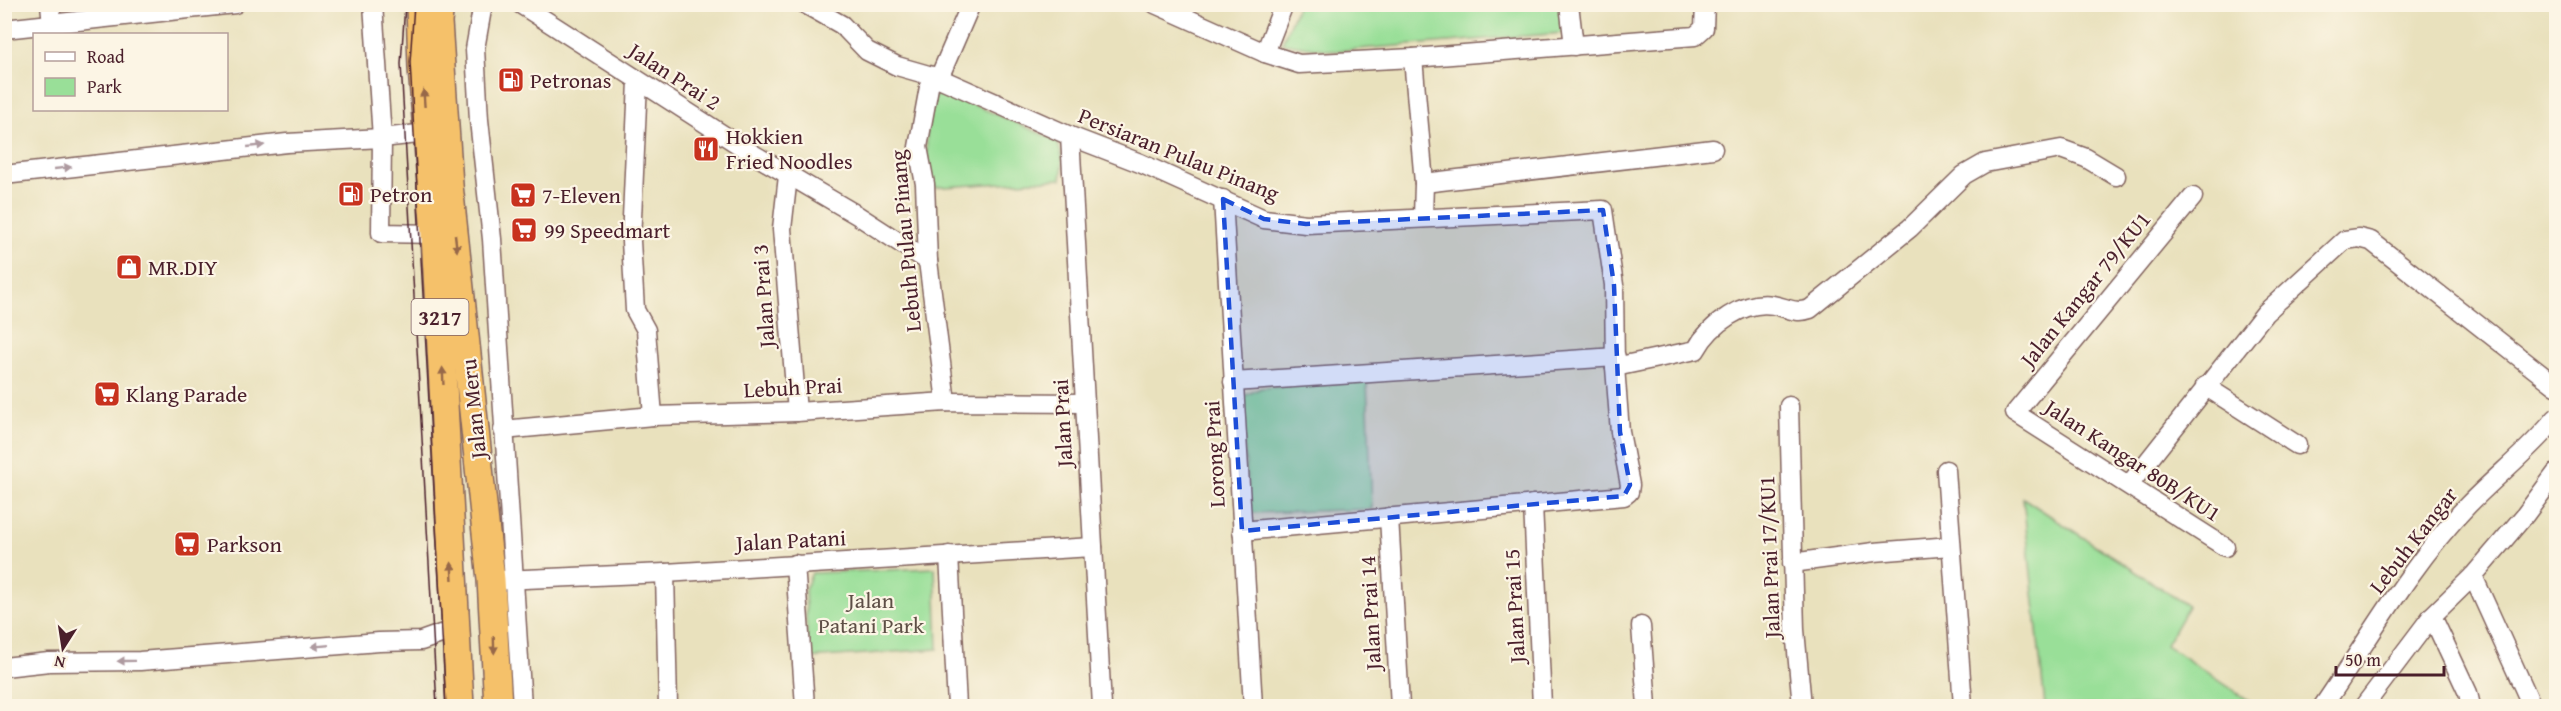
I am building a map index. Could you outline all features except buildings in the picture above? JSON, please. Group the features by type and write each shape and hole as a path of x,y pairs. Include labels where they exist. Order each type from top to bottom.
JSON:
{"highway":[{"name":"Jalan Meru","path":"423,5 427,133 435,234 460,706"},
{"name":"Jalan Meru","path":"423,5 438,22 449,185 464,313 467,361 474,419 502,580 498,706"},
{"path":"455,629 468,621 473,611 476,594 474,419"}],"street":[{"path":"50,4 52,24"},
{"path":"4,29 235,4"},
{"path":"373,4 382,138 381,233 435,234"},
{"path":"483,4 475,49 500,355 503,430 502,580 522,706"},
{"name":"Jalan Prai 2","path":"520,4 788,176 857,215 928,261"},
{"name":"Persiaran Pulau Pinang","path":"805,4 842,25 867,51 897,66 935,77 1264,219 1306,224 1603,210 1614,285 1616,362"},
{"name":"Lebuh Pulau Pinang","path":"946,402 928,261 925,184 918,147 935,77 971,4"},
{"path":"1155,4 1265,53 1299,64 1413,58 1695,36 1704,28 1705,4"},
{"path":"1265,53 1284,4"},
{"path":"1569,4 1574,46"},
{"path":"1413,58 1424,183 1424,217"},
{"path":"638,81 631,241 635,310 646,330 653,416"},
{"path":"4,174 287,143 427,133"},
{"name":"Jalan Prai","path":"1070,136 1101,706"},
{"path":"1424,183 1713,149"},
{"path":"1233,382 1616,362 1696,350 1701,340 1729,315 1756,304 1773,305 1799,313 1810,309 1910,228 1964,175 1985,163 2061,149 2086,158 2116,176"},
{"name":"Jalan Prai 3","path":"788,176 782,229 796,412"},
{"name":"Jalan Kangar 79/KU1","path":"2015,412 2193,197"},
{"name":"Lorong Prai","path":"1222,199 1253,706"},
{"path":"2129,485 2265,313 2345,240 2359,238 2371,242 2556,386"},
{"path":"467,361 500,355"},
{"path":"1242,531 1624,496 1629,492 1630,485 1620,432 1616,362"},
{"path":"2205,386 2297,445"},
{"name":"Lebuh Prai","path":"503,430 653,416 796,412 946,402 1085,403"},
{"name":"Jalan Prai 17/KU1","path":"1789,406 1792,563 1802,706"},
{"name":"Jalan Kangar 80B/KU1","path":"2015,412 2225,548"},
{"name":"Lebuh Kangar","path":"2323,706 2419,564 2468,505 2536,443 2556,418"},
{"path":"1946,470 1964,706"},
{"path":"2364,706 2432,616 2473,576 2553,484"},
{"name":"Jalan Prai 15","path":"1533,504 1542,706"},
{"name":"Jalan Prai 14","path":"1389,517 1400,706"},
{"path":"1792,563 1874,552 1951,546"},
{"name":"Jalan Patani","path":"502,580 665,573 1093,547"},
{"path":"949,555 957,706"},
{"path":"795,564 805,706"},
{"path":"665,573 668,706"},
{"path":"2473,576 2532,706"},
{"path":"2432,616 2468,693 2471,706"},
{"path":"1641,626 1647,706"},
{"path":"4,667 49,662 140,660 379,642 421,641 455,629"},
{"path":"4,654 49,662"}],"highlighted area":[{"path":"1223,199 1264,219 1306,224 1603,210 1614,285 1620,432 1630,485 1624,496 1242,531"}],"green space":[{"path":"1298,4 1559,5 1563,33 1334,51 1282,43"},
{"path":"946,93 1056,140 1062,159 1061,179 930,188 926,139 928,112 937,95"},
{"path":"1367,381 1372,509 1250,513 1240,398 1261,388"},
{"path":"2023,498 2188,606 2166,645 2257,706 2045,706"},
{"name":"Jalan Patani Park","path":"935,568 938,649 808,658 805,590 812,573"}],"tram line":[{"path":"405,4 401,64 437,706"},
{"path":"414,4 410,62 446,706"}],"place":[{"name":"Petronas","path":"511,80"},
{"name":"Hokkien Fried Noodles","path":"706,149"},
{"name":"Petron","path":"351,194"},
{"name":"7-Eleven","path":"523,195"},
{"name":"99 Speedmart","path":"524,230"},
{"name":"MR.DIY","path":"129,267"},
{"name":"Klang Parade","path":"107,394"},
{"name":"Parkson","path":"187,544"}]}
